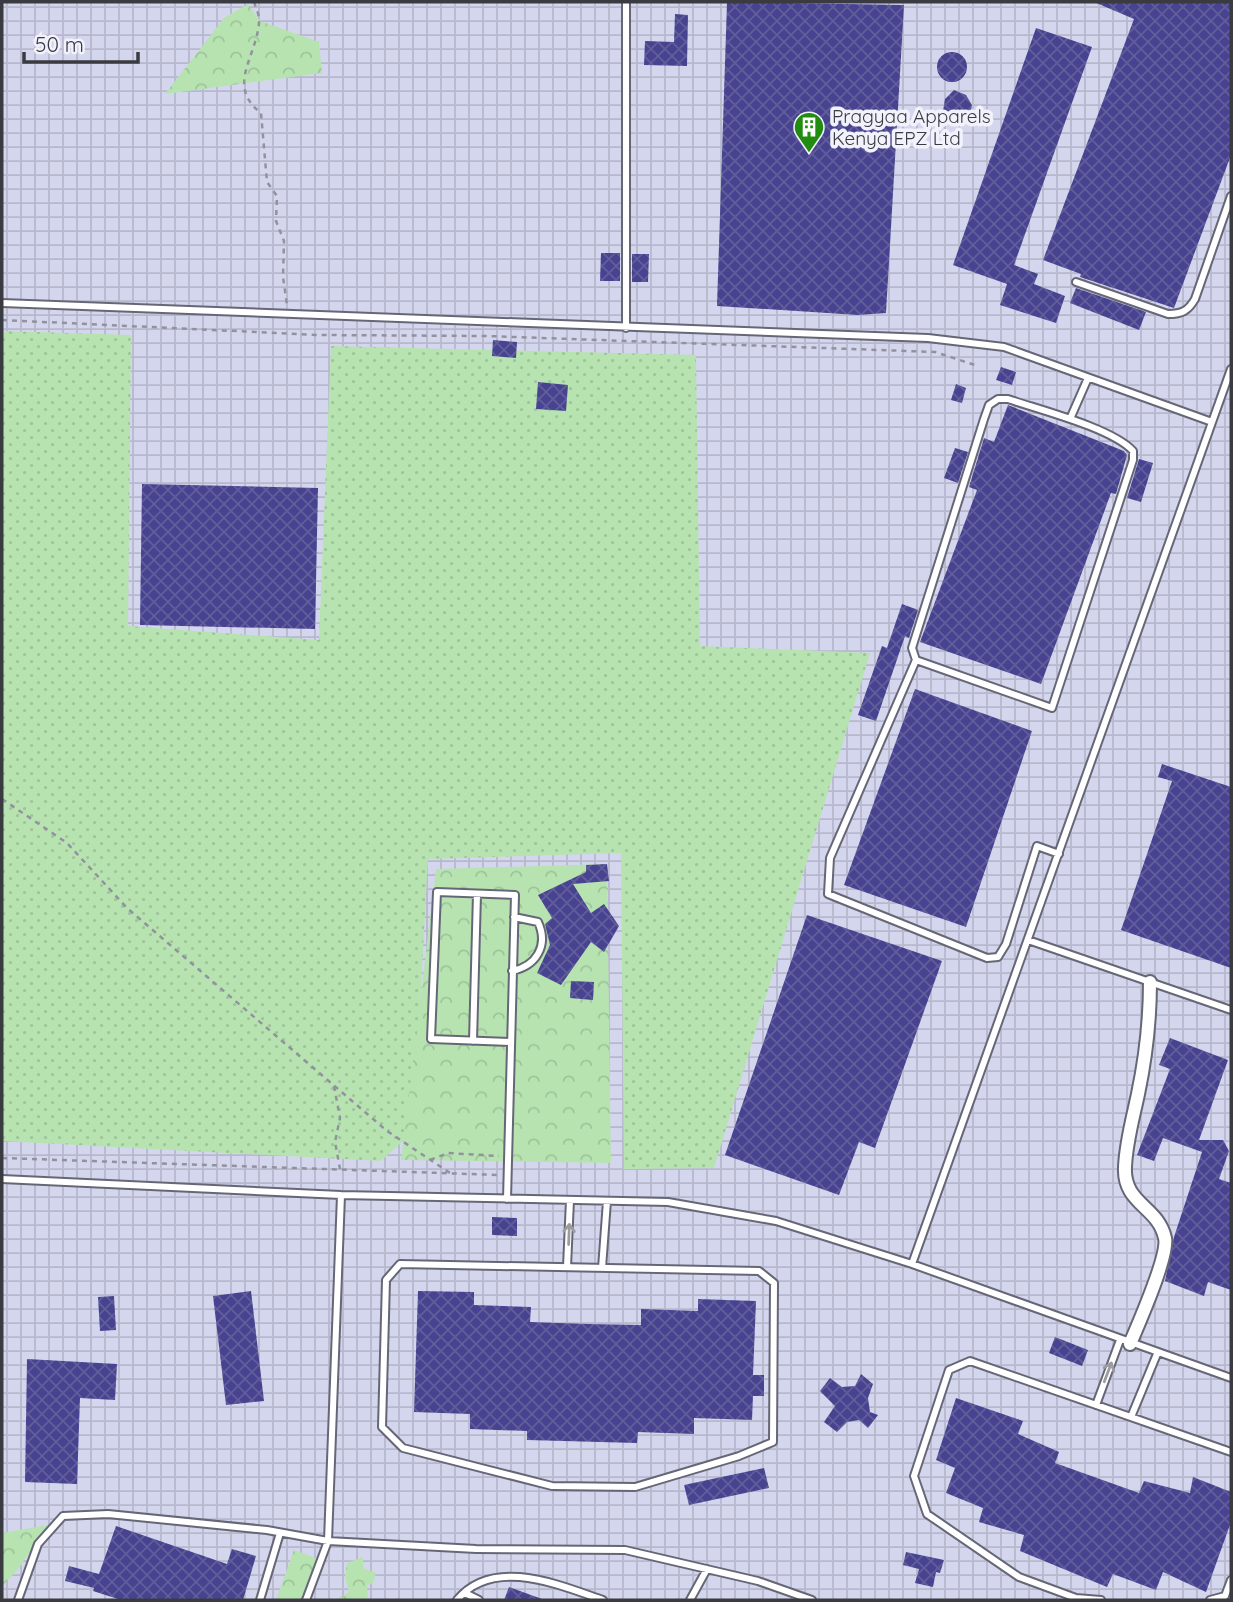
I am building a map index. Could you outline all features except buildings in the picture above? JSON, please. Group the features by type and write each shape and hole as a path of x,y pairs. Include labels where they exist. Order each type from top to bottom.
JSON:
{"street":[{"path":"1125,1342 1162,1259 1166,1241 1159,1223 1127,1191 1125,1170 1128,1133 1150,1027 1150,982"}],"lane":[{"path":"626,2 626,328"},
{"path":"1076,282 1168,314 1181,314 1195,299 1231,196"},
{"path":"2,303 928,338 1004,347 1212,422"},
{"path":"912,1264 1231,369"},
{"path":"1070,419 1088,378"},
{"path":"916,660 1052,708 1133,460 1133,451 1126,443 1070,419 1008,400 998,400 989,405 915,631 912,648 916,660 830,858 828,894 987,958 998,957 1006,944 1037,846 1059,853"},
{"path":"507,1199 507,1176 511,1042 514,895 436,892 431,1039 511,1042"},
{"path":"474,1041 477,894"},
{"path":"512,971 533,963 540,953 542,939 538,922 514,917"},
{"path":"1028,940 1231,1010"},
{"path":"2,1179 341,1195 668,1202 776,1221 912,1264 1157,1354 1231,1378"},
{"path":"306,1600 328,1541 341,1195"},
{"path":"567,1267 570,1200"},
{"path":"602,1268 607,1201"},
{"path":"400,1264 602,1268 759,1271 774,1283 773,1442 740,1456 635,1487 552,1486 404,1448 382,1427 386,1280 400,1264"},
{"path":"1096,1405 1125,1342"},
{"path":"1131,1417 1157,1354"},
{"path":"1101,1600 1076,1598 1019,1577 927,1514 914,1476 949,1370 970,1361 1231,1452"},
{"path":"18,1600 38,1544 63,1516 108,1514 328,1541 476,1549 625,1550 758,1581 812,1600"},
{"path":"260,1600 280,1533"},
{"path":"690,1600 707,1569"},
{"path":"457,1600 490,1577 539,1580 603,1600"},
{"path":"1210,1600 1225,1596 1231,1580"},
{"path":"465,1593 479,1600"}],"path":[{"path":"254,2 260,21 243,87 250,104 261,113 267,182 277,196 276,221 284,242 283,277 288,315"},
{"path":"2,320 319,335 487,336 935,352 975,365"},
{"path":"2,799 26,818 67,843 127,908 387,1131 452,1174"},
{"path":"334,1086 340,1118 335,1142 340,1168"},
{"path":"430,1160 448,1153 508,1156"},
{"path":"2,1158 507,1176"}],"shaded area":[{"path":"2,2 1231,2 1231,1600 2,1600"}],"green space":[{"path":"248,4 260,21 319,42 322,73 165,94 224,18"},
{"path":"2,331 131,335 128,626 319,640 331,346 696,355 700,646 870,653 714,1168 624,1169 621,853 428,859 413,1132 381,1161 2,1141"},
{"path":"607,864 611,1163 401,1160 436,869"},
{"path":"48,1525 19,1568 3,1585 5,1600 2,1600 2,1533"},
{"path":"294,1550 321,1560 304,1600 276,1600"},
{"path":"363,1557 363,1568 376,1573 373,1583 367,1585 368,1600 336,1600 349,1592 345,1577 347,1563"}],"place":[{"name":"Pragyaa Apparels Kenya EPZ Ltd","path":"809,154"}]}
